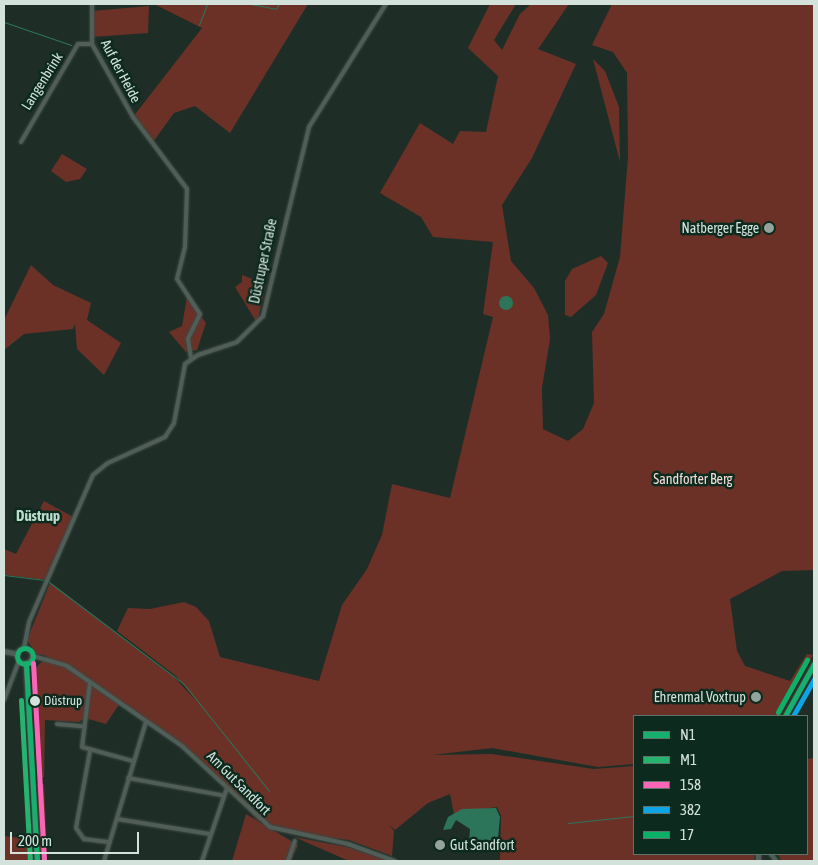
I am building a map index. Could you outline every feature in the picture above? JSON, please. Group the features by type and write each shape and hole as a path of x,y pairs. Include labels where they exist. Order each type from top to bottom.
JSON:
{"street":[{"name":"Auf der Heide","path":"92,4 92,44 133,117 187,189 186,247 177,279 200,314 188,339 190,358"},
{"name":"Düstruper Straße","path":"190,358 237,342 263,316 309,127 386,4"},
{"name":"Langenbrink","path":"21,142 78,44 92,44"},
{"path":"18,654 24,648 29,622 94,475 170,431 181,372 190,358"},
{"path":"24,648 32,656 26,664 36,861"},
{"path":"4,651 18,654"},
{"path":"4,700 19,660 18,654"},
{"name":"Am Gut Sandfort","path":"32,656 59,662 197,757 258,820 281,832 348,844 395,861"},
{"path":"19,660 26,664"},
{"path":"786,715 814,664"},
{"path":"90,682 79,741 90,751 133,761"},
{"path":"104,861 146,722"},
{"path":"57,724 82,726"},
{"path":"90,751 76,828 84,839 110,842"},
{"path":"128,778 221,795"},
{"path":"202,861 221,795 227,788"},
{"path":"117,819 210,834"},
{"path":"288,861 295,841"}],"green space":[{"path":"154,4 308,4 230,133 195,106 174,113 153,142 133,117 202,28"},
{"name":"Sandforter Berg","path":"490,4 516,4 494,40 502,50 520,14 531,4 569,4 538,49 576,64 532,158 502,205 511,261 534,288 548,315 550,339 542,388 543,429 568,441 583,429 594,403 592,332 604,314 620,257 628,157 627,73 613,52 592,45 612,4 814,4 814,570 782,571 730,599 737,651 745,666 790,681 807,654 813,655 781,715 633,715 633,764 598,767 492,748 432,755 492,754 594,769 633,766 633,855 755,855 754,861 500,861 501,816 497,807 454,814 450,794 428,803 395,830 389,825 394,831 392,856 349,840 281,832 257,820 197,757 120,703 106,724 85,718 79,722 45,720 44,777 38,779 32,672 47,656 36,654 27,640 50,583 174,677 198,703 176,676 117,631 128,608 150,609 184,602 196,607 209,621 220,657 319,681 342,605 367,569 382,535 392,484 450,498 493,317 483,314 493,242 433,237 421,217 380,193 420,123 453,144 460,131 486,132 498,76 468,48"},
{"path":"149,6 148,33 92,37 92,11"},
{"path":"593,59 605,71 619,107 620,162"},
{"path":"62,154 87,169 80,179 66,182 51,171"},
{"path":"601,256 608,263 596,295 571,317 565,315 565,281 572,269"},
{"path":"31,265 53,285 91,303 87,320 121,343 104,375 77,349 75,324 73,329 24,334 4,350 4,320"},
{"path":"242,275 266,284 257,323 235,287 242,282"},
{"path":"187,297 206,323 197,350 186,352 169,332 182,326"},
{"path":"44,501 75,518 47,580 4,575 4,549 16,554"},
{"path":"814,758 814,861 781,861 778,855 808,855 808,759"},
{"path":"37,784 44,784 47,858 40,851"},
{"path":"246,814 298,845 291,861 232,861"},
{"path":"4,836 31,839 32,861 4,861"},
{"path":"294,837 347,847 389,861 349,861"}],"shaded area":[{"path":"503,296 509,296 513,303 509,310 503,310 499,306 499,300"},
{"path":"496,808 500,817 498,838 490,842 469,844 470,829 456,820 451,829 443,830 448,817 462,809"}],"waterway":[{"path":"199,25 207,4"},
{"path":"251,4 276,9 279,4"},
{"path":"4,22 71,45"},
{"path":"4,575 45,580"},
{"path":"49,582 184,684 269,791"},
{"path":"568,823 633,816"}],"transit line":[{"name":"N1","path":"25,648 33,656 25,664 17,656 25,648"},
{"name":"17","path":"778,712 807,660"},
{"name":"N1","path":"26,663 37,861"},
{"name":"158","path":"33,663 44,861"},
{"name":"N1","path":"786,715 814,664"},
{"name":"382","path":"794,715 814,679"},
{"name":"M1","path":"21,700 30,861"}],"place":[{"name":"Natberger Egge","path":"769,228"},
{"name":"Ehrenmal Voxtrup","path":"756,697"},
{"name":"Düstrup","path":"35,701"},
{"name":"Gut Sandfort","path":"440,845"}],"district":[{"name":"Düstrup","path":"38,516"}]}
